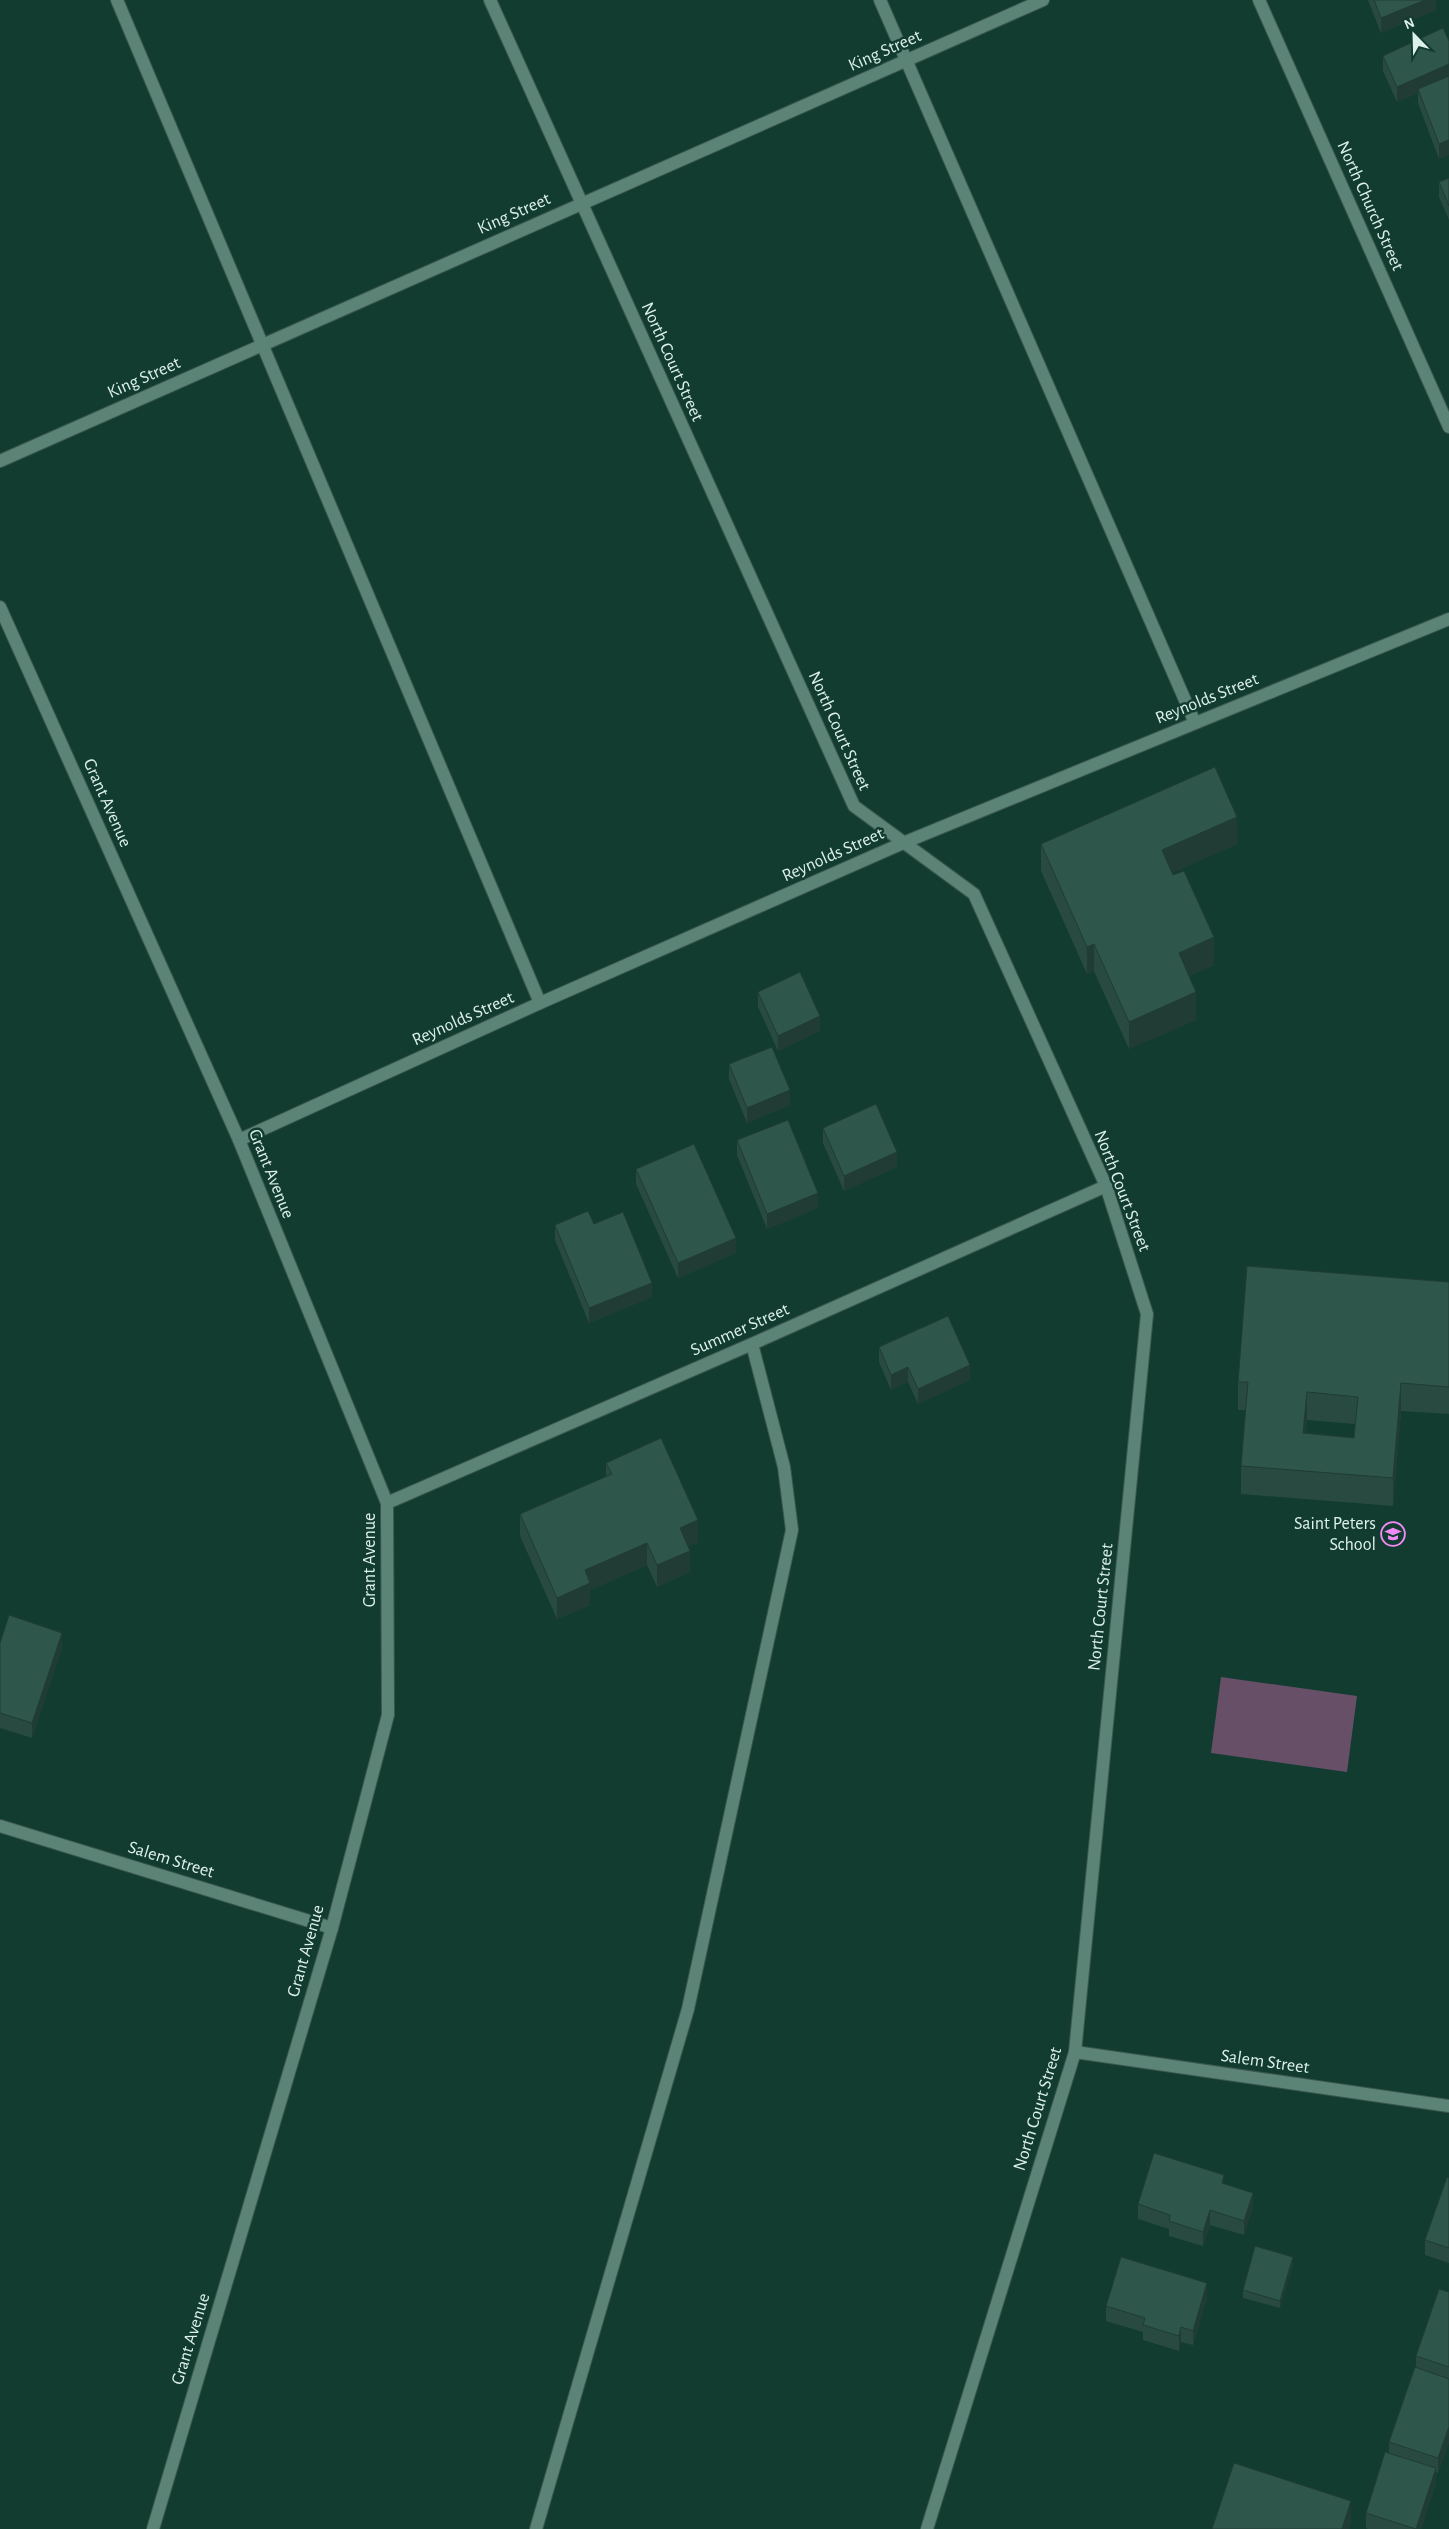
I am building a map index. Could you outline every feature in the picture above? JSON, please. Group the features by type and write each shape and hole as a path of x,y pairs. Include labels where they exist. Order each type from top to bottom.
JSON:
{"street":[{"path":"116,0 540,1003"},
{"name":"North Court Street","path":"490,0 854,806 974,894 1106,1186 1147,1314 1075,2052 927,2529"},
{"path":"880,0 1195,723"},
{"name":"King Street","path":"0,461 1043,0"},
{"name":"North Church Street","path":"1259,0 1449,427"},
{"name":"Grant Avenue","path":"0,607 239,1140 387,1504 388,1715 332,1928 153,2529"},
{"name":"Reynolds Street","path":"239,1140 540,1003 903,843 1449,619"},
{"name":"Summer Street","path":"387,1504 1106,1186"},
{"path":"536,2529 688,2009 792,1530 784,1467 752,1344"},
{"name":"Salem Street","path":"0,1826 332,1928"},
{"name":"Salem Street","path":"1075,2052 1449,2106"}],"shaded area":[{"path":"1221,1677 1357,1696 1347,1772 1211,1753"}],"building":[{"path":"1374,0 1425,0 1381,18"},
{"path":"1443,28 1449,41 1449,64 1397,87 1383,56"},
{"path":"1449,76 1449,140 1439,144 1418,89"},
{"path":"1449,178 1449,206 1439,182"},
{"path":"1215,767 1237,817 1162,850 1173,875 1184,871 1214,937 1179,953 1196,992 1129,1022 1094,944 1087,947 1041,844"},
{"path":"800,972 820,1016 778,1036 758,992"},
{"path":"772,1047 790,1090 747,1108 729,1064"},
{"path":"876,1104 897,1152 844,1176 823,1128"},
{"path":"788,1120 818,1193 767,1214 737,1140"},
{"path":"694,1144 736,1238 678,1263 636,1169"},
{"path":"588,1211 594,1224 623,1212 652,1283 589,1308 555,1225"},
{"path":"1247,1266 1449,1282 1449,1387 1401,1383 1393,1478 1241,1466 1248,1382 1238,1382","holes":["1307,1392 1358,1397 1354,1438 1303,1433"]},
{"path":"948,1316 970,1365 918,1389 908,1367 891,1375 879,1347"},
{"path":"661,1438 698,1520 680,1528 690,1551 657,1565 647,1543 585,1570 590,1583 557,1598 520,1514 612,1474 606,1463"},
{"path":"9,1615 62,1633 32,1723 0,1713 0,1643"},
{"path":"1154,2153 1224,2175 1222,2183 1253,2193 1244,2221 1210,2210 1203,2232 1169,2221 1170,2215 1138,2204"},
{"path":"1447,2177 1449,2178 1449,2248 1425,2240"},
{"path":"1255,2246 1293,2257 1280,2301 1243,2290"},
{"path":"1121,2257 1207,2283 1193,2331 1181,2327 1179,2336 1143,2325 1145,2318 1106,2306"},
{"path":"1439,2289 1449,2292 1449,2367 1416,2356"},
{"path":"1415,2367 1449,2379 1449,2427 1438,2458 1389,2442"},
{"path":"1385,2452 1436,2468 1416,2529 1366,2513"},
{"path":"1234,2463 1351,2501 1342,2529 1212,2529"}],"place":[{"name":"Saint Peters School","path":"1393,1534"}]}
